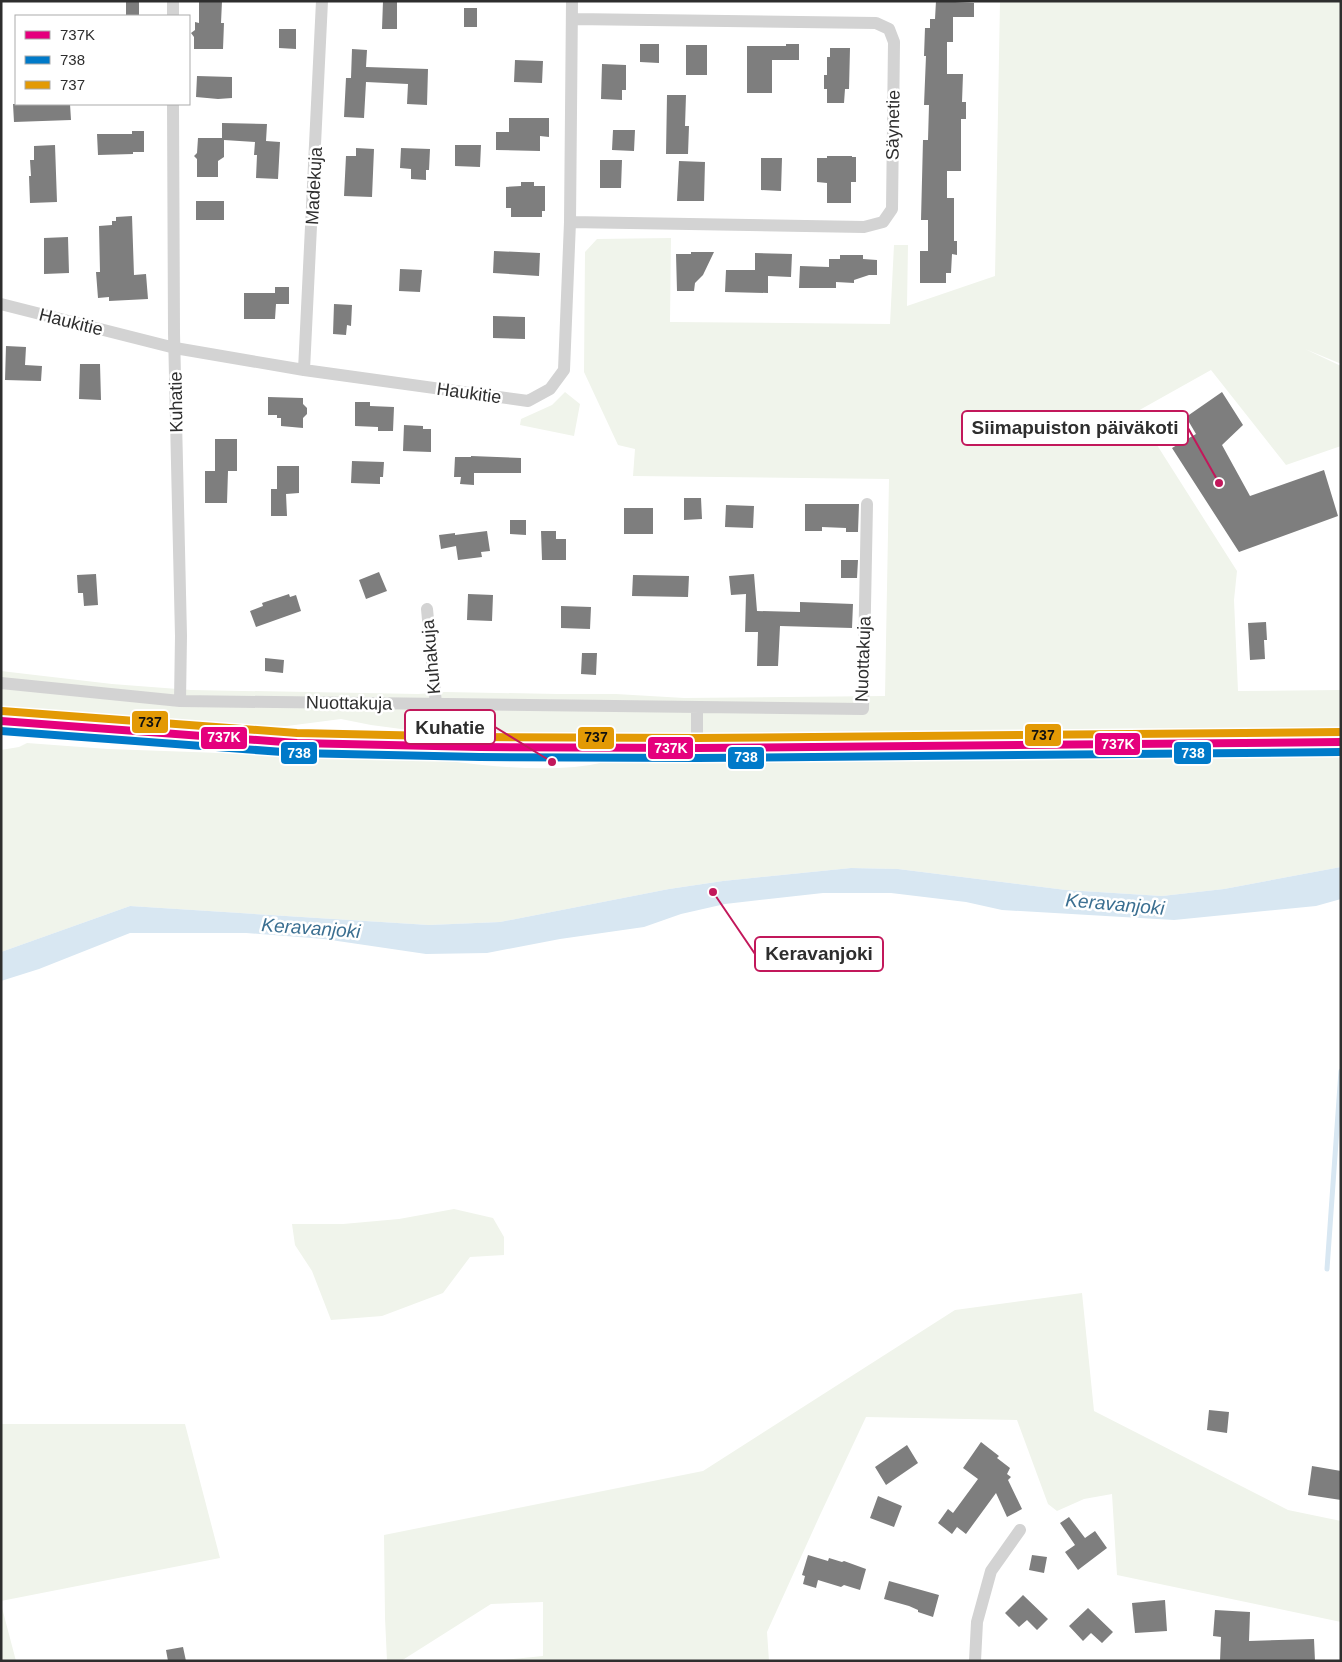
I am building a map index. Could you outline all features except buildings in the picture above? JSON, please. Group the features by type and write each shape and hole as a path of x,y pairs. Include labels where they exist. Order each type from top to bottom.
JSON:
{"main road":[{"path":"1,721 297,743 499,747 696,748 1341,742"}],"street":[{"path":"173,1 173,15"},
{"name":"Madekuja","path":"304,370 322,1"},
{"name":"Haukitie","path":"1,304 175,348 304,370 528,401 550,389 564,370 570,222 572,1"},
{"name":"Säynetie","path":"570,222 864,227 883,222 892,209 894,42 888,30 876,23 573,19"},
{"name":"Kuhatie","path":"173,105 175,348 182,636 180,701"},
{"name":"Nuottakuja","path":"1,684 180,701 863,709 867,504"},
{"name":"Kuhakuja","path":"427,610 436,704"},
{"path":"696,748 697,707"},
{"path":"975,1661 976,1622 991,1572 1020,1530"}],"shaded area":[{"path":"1000,1 1341,1 1341,363 1305,349 1341,366 1341,446 1286,465 1211,370 1136,412 1237,571 1234,600 1238,691 1341,690 1341,730 760,734 424,732 341,719 287,726 253,725 184,722 1,707 1,671 112,684 191,690 418,694 445,692 616,694 684,698 885,696 889,479 633,476 635,449 618,445 584,372 585,252 597,239 671,238 670,322 890,324 894,245 908,245 907,306 995,276"},
{"path":"565,392 580,404 574,436 520,425 521,419 552,405"},
{"path":"27,743 108,749 448,761 528,768 570,767 609,761 1341,755 1341,867 1224,889 1162,896 1066,890 898,869 851,868 723,881 669,889 500,922 429,925 130,906 1,952 1,750 19,747"},
{"path":"454,1209 493,1218 504,1237 504,1255 470,1257 443,1293 382,1316 331,1320 312,1271 295,1245 292,1224 343,1224 399,1219"},
{"path":"1082,1293 1094,1411 1288,1510 1341,1521 1341,1622 1117,1575 1112,1494 1084,1499 1057,1511 1048,1504 1017,1420 866,1417 767,1632 769,1661 493,1661 543,1656 543,1602 491,1604 401,1661 387,1661 384,1535 703,1471 955,1310"},
{"path":"1,1424 185,1424 220,1558 1,1601"},
{"path":"1,1604 16,1661 1,1661"}],"water":[{"path":"1341,867 1341,899 1316,906 1174,920 1002,910 966,902 891,893 823,893 725,904 681,914 644,927 560,939 487,953 426,954 324,939 246,933 130,933 39,969 1,981 1,952 130,906 429,925 500,922 669,889 723,881 851,868 898,869 1066,890 1162,896 1224,889"}],"waterway":[{"path":"1327,1269 1341,1071"}],"transit line":[{"name":"737","path":"2,711 297,733 480,737 697,738 1341,732"},
{"name":"737K","path":"1,721 297,743 480,747 697,748 1341,742"},
{"name":"738","path":"1,731 296,753 480,757 697,758 1341,752"}],"place":[{"name":"Siimapuiston päiväkoti","path":"1219,483"},
{"name":"Kuhatie","path":"552,762"},
{"name":"Keravanjoki","path":"713,892"}]}
